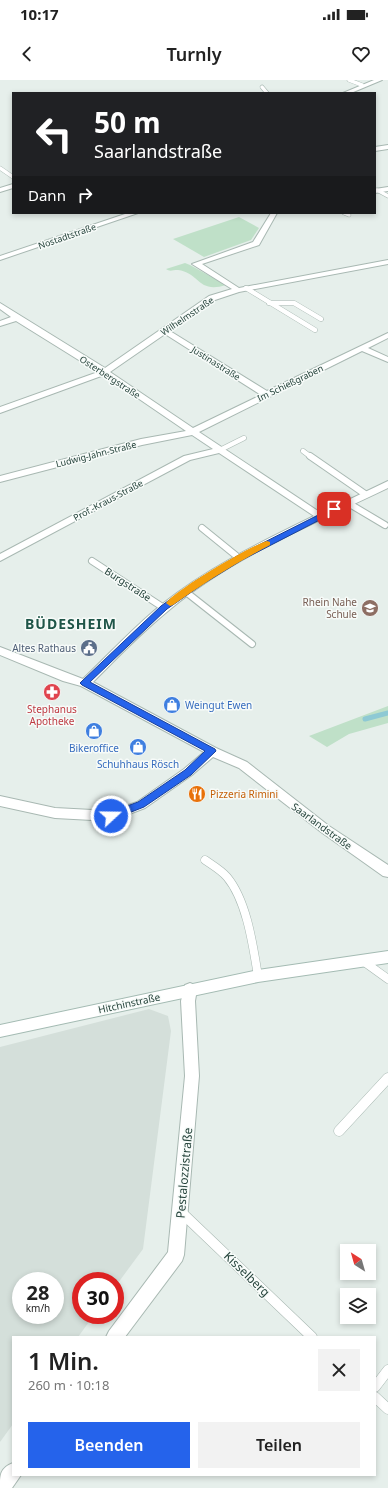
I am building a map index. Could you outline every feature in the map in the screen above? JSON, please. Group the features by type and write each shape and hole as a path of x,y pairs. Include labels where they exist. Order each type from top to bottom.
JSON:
{"street":[{"path":"348,92 362,85 379,80"},
{"path":"376,149 388,147"},
{"path":"0,190 12,186"},
{"path":"376,190 388,189"},
{"name":"Nostadtstraße","path":"0,258 132,214"},
{"path":"242,289 196,264 256,243 273,214"},
{"name":"Wilhelmstraße","path":"0,410 93,378 105,372 212,298 242,289 388,262"},
{"name":"Osterbergstraße","path":"0,305 17,318 105,372 192,432 320,516"},
{"path":"0,324 17,318"},
{"name":"Justinastraße","path":"165,331 267,395"},
{"name":"Im Schießgraben","path":"192,432 388,335"},
{"path":"361,348 388,360"},
{"name":"Ludwig-Jahn-Straße","path":"0,479 141,442 192,432"},
{"name":"Prof.-Kraus-Straße","path":"0,558 186,458 220,450"},
{"name":"Burgstraße","path":"85,683 164,608 186,592 239,558 320,516 388,484"},
{"name":"Saarlandstraße","path":"0,651 67,678 85,683 212,751 243,765 325,829 388,872"},
{"path":"0,801 55,813 111,816 141,805 188,772 212,751"},
{"name":"Hitchinstraße","path":"0,1031 258,976 388,957"},
{"name":"Pestalozzistraße","path":"116,1336 176,1255 192,1076 188,1001 190,990"},
{"path":"1,1488 12,1473"}],"lane":[{"path":"349,80 362,85"},
{"path":"262,87 266,92"},
{"path":"0,168 12,176"},
{"path":"376,190 388,196"},
{"path":"242,289 315,330"},
{"path":"269,303 294,303 321,319"},
{"path":"220,450 244,438"},
{"path":"303,451 365,494"},
{"path":"348,503 385,525"},
{"path":"202,528 239,558"},
{"name":"Burgstraße","path":"92,561 164,608"},
{"path":"186,592 252,644"},
{"path":"205,860 227,877 238,894 256,961 258,976"},
{"path":"363,960 388,979"},
{"path":"339,1130 388,1078"},
{"name":"Kisselberg","path":"181,1212 311,1336"},
{"path":"376,1386 388,1370"},
{"path":"376,1398 388,1408"}],"shaded area":[{"path":"149,1009 168,1016 171,1031 143,1249 124,1275 124,1272 72,1272 72,1324 87,1324 79,1336 12,1336 12,1425 0,1442 0,1047"}],"green space":[{"path":"239,217 259,228 251,240 204,257 173,239"},
{"path":"185,263 226,285 210,287 204,285 185,272 178,270 170,271 166,269"},
{"path":"388,706 388,723 349,734 327,747 309,736"}],"waterway":[{"path":"365,719 388,713"}],"slow traffic":[{"path":"170,603 200,582 267,543"}],"place":[{"name":"Rhein Nahe Schule","path":"370,608"},
{"name":"Altes Rathaus","path":"89,648"},
{"name":"Stephanus Apotheke","path":"52,692"},
{"name":"Weingut Ewen","path":"172,705"},
{"name":"Bikeroffice","path":"94,731"},
{"name":"Schuhhaus Rösch","path":"138,747"},
{"name":"Pizzeria Rimini","path":"197,794"}],"district":[{"name":"BÜDESHEIM","path":"71,623"}],"route":[{"path":"111,816 141,805 188,772 212,751 85,683 164,608 200,582 239,558 334,509"}]}
